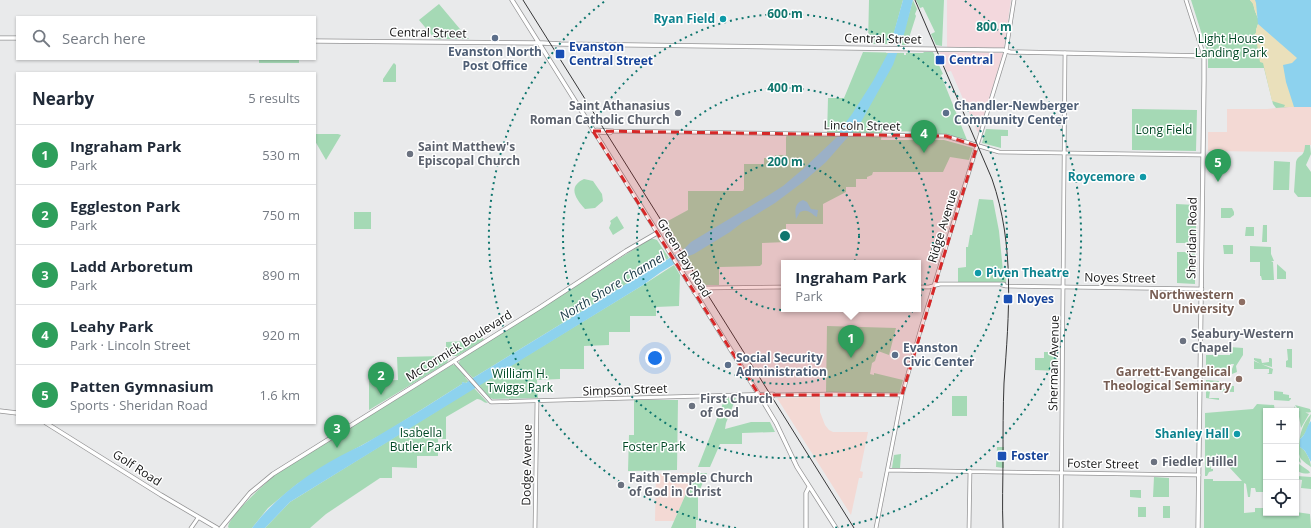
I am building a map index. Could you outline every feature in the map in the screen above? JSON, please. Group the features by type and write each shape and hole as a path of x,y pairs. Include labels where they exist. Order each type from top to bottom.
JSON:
{"main road":[{"name":"Green Bay Road","path":"512,0 759,395 776,423 792,457 809,487 836,528"},
{"path":"0,38 16,38"},
{"name":"Central Street","path":"316,41 1003,50 1204,56"},
{"name":"Sheridan Road","path":"1198,528 1204,56"},
{"name":"McCormick Boulevard","path":"222,528 250,493 273,474 657,233"},
{"path":"0,411 16,413"},
{"name":"Golf Road","path":"48,424 211,526 217,528"},
{"path":"806,528 806,493 809,487"}],"street":[{"name":"Ridge Avenue","path":"876,528 902,395 1006,51 1014,0"},
{"name":"Sheridan Road","path":"1186,0 1204,56"},
{"name":"Sherman Avenue","path":"1061,528 1065,53"},
{"name":"Lincoln Street","path":"593,131 946,136 999,152 1203,155"},
{"name":"Noyes Street","path":"921,287 940,284 1012,284 1014,286 1202,288"},
{"path":"694,292 709,289 781,287"},
{"name":"Simpson Street","path":"454,361 491,402 762,394 902,395"},
{"name":"Dodge Avenue","path":"535,528 537,401"},
{"name":"Foster Street","path":"888,470 1199,474"},
{"path":"969,528 970,471"},
{"path":"191,528 198,518"}],"highlighted area":[{"path":"593,131 946,136 977,146 902,395 759,395"}],"shaded area":[{"path":"947,0 1011,0 1004,48 947,47"},
{"path":"939,52 1003,53 979,132 977,131 951,71 947,72 944,65 946,64"},
{"path":"1284,107 1311,107 1311,145 1305,145 1305,152 1208,151 1208,132 1227,132 1227,109 1267,109"},
{"path":"820,397 820,412 825,425 829,430 833,432 868,432 860,471 863,472 862,478 859,478 851,515 777,398"},
{"path":"695,473 674,521 655,521 656,474"}],"green space":[{"path":"869,0 903,0 891,44 868,44"},
{"path":"913,0 917,9 909,38 909,45 900,45"},
{"path":"916,0 944,0 942,46 936,45 931,34 935,32 923,7 920,8"},
{"name":"Light House Landing Park","path":"1191,0 1250,0 1253,3 1259,21 1256,30 1289,107 1276,108 1273,104 1264,68 1208,68 1208,54"},
{"path":"439,4 469,39 435,39 419,20"},
{"path":"863,52 904,53 904,55 906,55 906,53 933,52 943,74 941,75 967,140 949,135 937,134 937,132 882,131 881,140 944,140 973,148 969,160 950,157 943,172 873,172 872,175 867,177 867,179 856,179 856,187 846,187 846,192 823,204 823,224 786,224 786,242 762,243 762,264 760,266 720,267 719,285 704,285 666,222 688,210 688,191 743,191 744,164 764,164 764,158 775,158 775,155 786,155 787,135 827,136 828,98 844,98"},
{"path":"259,60 299,60 299,63 259,63"},
{"path":"394,63 396,65 396,82 383,82 383,79"},
{"name":"Long Field","path":"1132,109 1197,110 1196,151 1132,150"},
{"path":"986,129 1008,130 1008,136 1001,136 1001,148 982,143"},
{"path":"316,134 341,135 326,160 316,143"},
{"path":"1305,145 1310,145 1311,154 1306,165 1311,172 1311,197 1298,197 1294,192 1296,162 1303,154"},
{"path":"1274,161 1290,162 1289,190 1273,190"},
{"path":"584,179 593,181 602,194 603,201 595,208 585,209 576,197 574,189 579,182"},
{"path":"979,199 993,200 1006,283 958,283 958,268 966,267 966,247 968,247 970,235 972,235"},
{"path":"1176,204 1196,205 1196,243 1176,243"},
{"path":"1221,208 1232,208 1234,215 1230,218 1221,218"},
{"path":"354,212 371,212 371,229 354,229"},
{"path":"617,216 624,228 613,235 609,228 611,223 610,221"},
{"path":"1263,225 1267,225 1267,242 1262,242"},
{"path":"1246,227 1254,227 1254,236 1245,236"},
{"path":"650,239 657,240 669,258 633,280 629,280 628,283 473,378 459,364 461,359"},
{"path":"1223,245 1233,245 1233,254 1224,254"},
{"path":"1250,246 1271,247 1271,254 1274,261 1271,261 1273,262 1274,280 1262,280 1260,276 1260,262 1250,262"},
{"path":"1177,252 1195,252 1195,284 1177,283"},
{"path":"1277,264 1286,272 1286,279 1277,279"},
{"name":"William H. Twiggs Park","path":"674,265 680,275 679,306 656,307 656,316 630,316 630,332 609,332 609,345 584,346 584,369 560,369 560,379 537,380 538,398 493,399 487,395 479,385 643,285"},
{"path":"827,326 896,328 889,355 878,351 875,361 872,363 870,374 874,375 874,373 903,380 899,394 826,392"},
{"path":"482,337 484,340 457,356 452,356 446,351 446,342 467,341 473,338"},
{"path":"1230,347 1243,348 1243,355 1236,366 1237,372 1232,374 1234,364 1231,364 1231,373 1213,374 1231,375 1206,375 1206,355 1230,355"},
{"path":"1287,349 1292,349 1292,368 1286,367 1286,361 1288,360"},
{"path":"1044,352 1057,352 1057,371 1035,370 1035,358 1044,358"},
{"path":"445,356 448,360 447,363 369,410 369,381 398,380 397,357"},
{"path":"1254,358 1261,359 1262,363 1269,362 1269,358 1271,358 1272,367 1261,364 1254,360"},
{"path":"1254,361 1273,369 1272,374 1267,374 1269,373 1269,369 1254,369"},
{"path":"452,365 455,365 469,382 462,382 462,384 386,432 333,461 297,484 268,508 252,528 228,527 230,521 241,507 277,473"},
{"path":"1206,380 1219,381 1210,382 1210,389 1231,389 1232,386 1234,386 1234,392 1210,391 1209,398 1219,398 1219,400 1206,398"},
{"name":"Isabella Butler Park","path":"474,388 488,403 477,399 446,417 446,439 438,439 438,456 417,456 417,468 392,467 392,478 380,478 326,514 310,528 265,528 290,502"},
{"path":"1274,391 1283,392 1283,394 1289,395 1289,398 1291,399 1289,401 1274,400"},
{"path":"952,396 967,396 967,416 952,416"},
{"path":"725,398 736,398 725,429 751,422 770,422 775,432 742,433 742,444 720,444 710,467 698,467"},
{"name":"Foster Park","path":"634,400 678,400 677,470 628,471 629,435 634,435"},
{"path":"1257,404 1274,405 1274,408 1263,408 1263,492 1256,492 1255,488 1251,488 1250,497 1248,497 1246,484 1244,483 1244,513 1255,512 1255,508 1263,508 1263,516 1299,516 1299,512 1310,514 1311,528 1204,528 1204,479 1213,479 1213,481 1242,481 1216,453 1216,458 1213,458 1211,461 1211,469 1213,469 1213,471 1209,472 1207,476 1205,476 1205,413 1253,409"},
{"path":"1295,405 1310,409 1311,412 1302,412"},
{"path":"1299,410 1309,414 1301,428 1299,417"},
{"path":"1311,414 1308,428 1300,439 1300,447 1308,456 1311,467 1299,456 1300,437 1305,422"},
{"path":"997,447 1004,447 1004,468 996,467"},
{"path":"901,454 900,468 892,468 894,455"},
{"path":"1299,464 1310,473 1299,472"},
{"path":"695,473 707,473 698,494 698,520 696,520 696,528 671,528"},
{"path":"1299,476 1311,477 1311,489 1301,488 1302,480 1299,480"},
{"path":"1154,477 1169,478 1169,497 1153,497"},
{"path":"1130,490 1141,490 1141,498 1130,497"},
{"path":"1163,506 1170,506 1170,518 1163,518"},
{"path":"1138,507 1146,507 1146,517 1138,517"}],"sand":[{"path":"1250,0 1272,0 1283,17 1311,96 1311,107 1284,107 1285,105 1272,101 1263,63 1260,62 1255,33 1259,21"}],"water":[{"path":"903,0 913,0 905,31 893,65 861,122 826,162 803,182 775,203 743,222 730,232 661,272 643,285 290,502 265,528 252,528 273,504 298,483 324,465 366,443 462,384 462,382 466,383 628,283 629,279 631,278 633,280 683,250 691,242 783,186 837,137 852,114 873,81 888,53"},
{"path":"1255,0 1311,0 1311,107 1294,107 1286,82 1283,65 1292,63 1297,58 1258,24"},
{"path":"803,200 807,202 811,209 818,210 817,217 810,212 803,211 800,212 796,219 795,210 798,203"},
{"path":"1311,421 1311,462 1305,451 1300,447 1300,439 1304,435"}],"pier":[{"path":"889,44 902,44 900,53 886,53"}],"railway":[{"path":"523,0 854,528"},
{"path":"915,0 992,179 1004,229 1007,254 1008,306 1003,402 1003,528"}],"place":[{"name":"Ryan Field","path":"723,19"},
{"name":"Evanston North Post Office","path":"495,38"},
{"name":"Evanston Central Street","path":"560,54"},
{"name":"Central","path":"940,60"},
{"name":"Saint Athanasius Roman Catholic Church","path":"678,113"},
{"name":"Chandler-Newberger Community Center","path":"946,113"},
{"name":"Leahy Park","path":"924,153"},
{"name":"Saint Matthew's Episcopal Church","path":"410,154"},
{"name":"Roycemore","path":"1143,177"},
{"name":"Patten Gymnasium","path":"1218,182"},
{"name":"Piven Theatre","path":"978,273"},
{"name":"Noyes","path":"1008,299"},
{"name":"Northwestern University","path":"1242,302"},
{"name":"Seabury-Western Chapel","path":"1183,341"},
{"name":"Evanston Civic Center","path":"895,355"},
{"name":"Ingraham Park","path":"851,358"},
{"name":"Social Security Administration","path":"728,365"},
{"name":"Garrett-Evangelical Theological Seminary","path":"1239,379"},
{"name":"Eggleston Park","path":"381,395"},
{"name":"First Church of God","path":"692,406"},
{"name":"Shanley Hall","path":"1237,434"},
{"name":"Ladd Arboretum","path":"337,448"},
{"name":"Foster","path":"1002,456"},
{"name":"Fiedler Hillel","path":"1154,462"},
{"name":"Faith Temple Church of God in Christ","path":"621,485"}],"water label":[{"name":"North Shore Channel","path":"612,286"}]}
